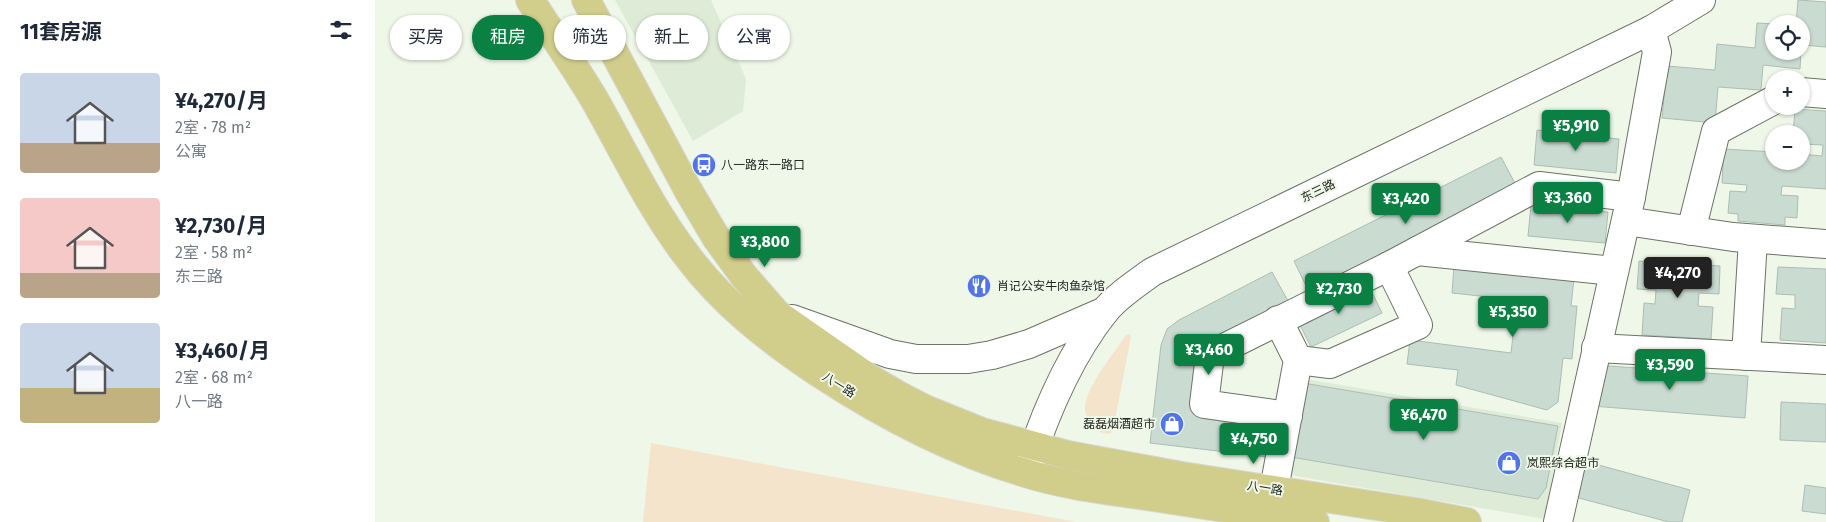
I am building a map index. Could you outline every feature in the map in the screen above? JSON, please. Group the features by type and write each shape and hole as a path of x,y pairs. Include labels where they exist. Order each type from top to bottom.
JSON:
{"main road":[{"name":"八一路","path":"530,0 592,96 663,223 688,258 719,295 756,327 793,355 880,411 925,435 955,449 1025,474 1110,490 1315,522"},
{"name":"八一路","path":"586,0 688,190 717,239 777,314 869,378 925,410 982,432 1034,447 1182,476 1274,489 1467,522"}],"street":[{"name":"东三路","path":"1025,474 1034,447 1076,355 1105,311 1127,290 1152,272 1651,30 1675,7 1701,0"},
{"path":"1558,522 1628,209 1657,52 1651,30"},
{"path":"1810,93 1826,94"},
{"path":"1691,231 1716,131 1765,105"},
{"path":"1288,416 1204,404 1210,355 1389,266 1539,186 1628,209 1691,231 1753,239 1826,244"},
{"path":"1746,356 1753,239"},
{"path":"1417,251 1614,271"},
{"path":"1298,360 1330,364 1418,325 1389,266"},
{"path":"777,314 890,354 916,359 943,360 992,356 1029,344 1105,311"},
{"path":"1274,489 1298,360 1278,320"},
{"path":"1596,348 1826,360"}],"shaded area":[{"path":"615,0 711,0 718,16 718,60 738,60 746,79 743,111 693,141 648,60 708,60 708,15 636,15 636,38 626,20 626,15 623,15"},
{"path":"1130,334 1131,337 1113,430 1110,434 1104,433 1095,428 1087,416 1085,409 1086,401 1089,391 1101,371 1126,335"},
{"path":"1300,378 1562,423 1545,519 1284,474"},
{"path":"651,443 1076,522 643,522"}],"building":[{"path":"1798,0 1826,2 1826,47 1810,46 1810,15 1797,15"},
{"path":"1757,23 1765,23 1765,60 1800,60 1800,69 1763,65 1761,90 1718,87 1715,123 1662,118 1667,66 1715,70 1717,44 1755,48"},
{"path":"1810,110 1826,111 1826,189 1782,186 1781,195 1798,196 1797,218 1785,217 1785,225 1738,221 1738,214 1728,213 1730,191 1746,192 1747,185 1722,183 1724,149 1765,151 1765,170 1810,170 1810,155 1822,156 1823,145 1810,144 1810,125 1794,125 1795,115 1810,115"},
{"path":"1537,130 1619,139 1616,173 1534,165"},
{"path":"1501,157 1518,189 1310,294 1294,261"},
{"path":"1531,205 1608,212 1605,243 1528,236"},
{"path":"1639,261 1720,266 1719,294 1699,293 1698,306 1713,307 1711,339 1642,335 1644,303 1655,304 1656,290 1637,289"},
{"path":"1454,266 1574,278 1571,306 1577,306 1572,359 1563,358 1558,402 1547,410 1456,385 1458,370 1407,364 1410,340 1511,353 1517,300 1452,293"},
{"path":"1778,267 1826,269 1826,343 1780,340 1782,308 1795,309 1795,295 1776,294"},
{"path":"1272,272 1288,301 1200,348 1193,412 1273,421 1268,457 1150,443 1161,345 1167,329 1179,320"},
{"path":"1367,282 1382,313 1311,347 1296,317"},
{"path":"1595,365 1748,376 1745,418 1592,406"},
{"path":"1303,383 1558,426 1546,488 1538,499 1291,457"},
{"path":"1781,402 1826,404 1826,442 1780,440"},
{"path":"1584,461 1690,490 1682,522 1669,522 1575,497"},
{"path":"1805,485 1826,488 1826,514 1802,511"}],"place":[{"name":"八一路东一路口","path":"704,165"},
{"name":"肖记公安牛肉鱼杂馆","path":"979,286"},
{"name":"磊磊烟酒超市","path":"1172,424"},
{"name":"岚熙综合超市","path":"1509,463"}]}
